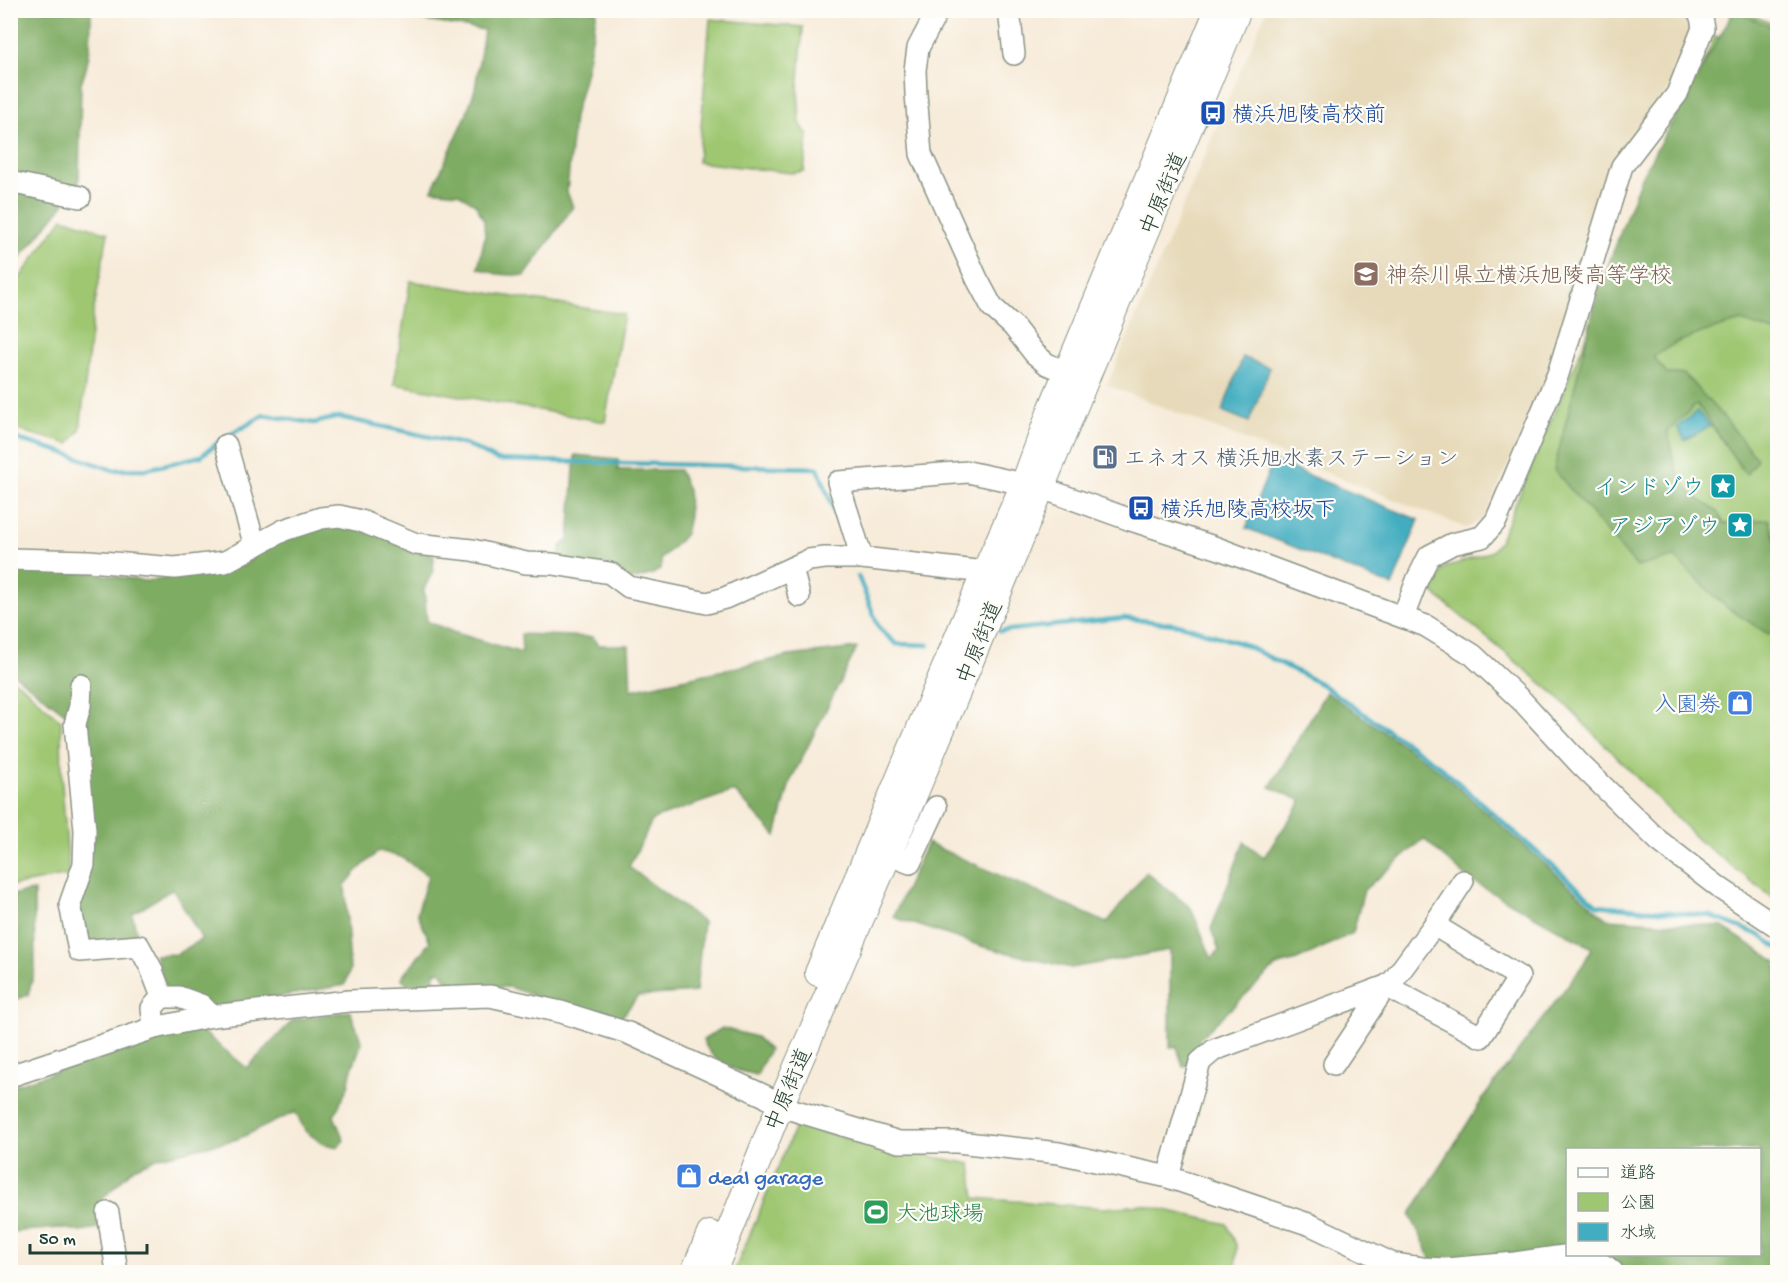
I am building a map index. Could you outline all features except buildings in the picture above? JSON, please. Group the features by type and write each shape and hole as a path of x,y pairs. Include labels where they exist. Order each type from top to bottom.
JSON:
{"main road":[{"name":"中原街道","path":"713,1272 772,1101 874,840 985,572 1033,486 1052,410 1218,10"},
{"name":"中原街道","path":"694,1272 916,792 1033,486 1137,254 1238,10"}],"street":[{"path":"938,10 918,48 915,70 921,154 977,279 992,307 1013,326 1035,354 1047,364 1068,373"},
{"path":"1009,10 1014,54"},
{"path":"1403,617 1429,556 1452,544 1482,537 1496,521 1558,374 1623,166 1677,94 1703,28 1697,10"},
{"path":"10,182 80,197"},
{"path":"226,445 255,546"},
{"path":"862,558 838,482 968,472 1033,486 1217,548 1426,626 1473,655 1523,702 1580,764 1659,841 1698,872 1778,927"},
{"path":"10,559 89,561 175,568 225,562 285,530 321,518 339,516 361,521 417,544 472,550 526,563 554,564 610,573 629,587 707,603 725,598 809,560 825,558 862,558 985,572"},
{"path":"792,568 800,596"},
{"path":"81,685 80,706 75,724 85,830 84,864 70,904 79,951 139,946 151,968 162,997"},
{"path":"888,854 910,863 936,807"},
{"path":"1168,1177 1200,1062 1214,1050 1386,986 1393,981 1463,881"},
{"path":"1386,986 1481,1037 1519,977 1434,925"},
{"path":"1334,1064 1386,986"},
{"path":"10,1076 154,1028 212,1016 349,1001 490,996 561,1012 628,1033 772,1101 898,1142 957,1142 1059,1154 1168,1177 1311,1224 1393,1268 1446,1269 1566,1256"},
{"path":"162,997 179,997 201,1005 212,1016"},
{"path":"154,1028 153,1008 162,997"},
{"path":"108,1213 117,1272"},
{"path":"1577,1256 1590,1258 1612,1272"}],"shaded area":[{"name":"神奈川県立横浜旭陵高等学校","path":"1266,11 1678,11 1691,32 1668,91 1606,173 1548,375 1483,520 1466,528 1107,385"}],"green space":[{"path":"11,11 91,11 89,56 81,83 79,183 68,184 65,203 11,269"},
{"path":"401,11 597,11 586,71 574,116 567,192 573,207 525,276 497,274 478,268 485,236 484,221 476,205 458,193 432,190 465,118 475,89 484,30 420,20"},
{"path":"1734,11 1777,29 1777,333 1741,321 1675,343 1653,357 1668,374 1684,374 1727,421 1757,459 1746,475 1697,404 1668,431 1674,463 1684,485 1695,497 1713,509 1724,524 1768,519 1777,545 1777,630 1768,634 1726,607 1674,557 1637,567 1554,470 1598,292 1642,175"},
{"path":"1743,11 1777,26 1777,901 1698,840 1557,696 1431,591 1444,568 1492,551 1499,542 1715,36 1730,42"},
{"path":"710,19 803,27 798,91 800,123 808,136 804,171 791,173 698,162"},
{"path":"63,218 108,233 93,314 80,430 69,444 10,428 11,290"},
{"path":"410,281 624,314 605,422 394,384"},
{"path":"575,455 618,459 618,470 679,470 688,490 689,516 685,535 661,559 661,568 653,574 632,580 559,561 560,549 569,540"},
{"path":"387,524 434,556 433,571 424,589 427,621 453,632 522,653 521,634 593,637 599,645 629,645 631,690 789,656 857,648 790,782 776,836 734,791 653,819 629,867 703,922 696,992 638,996 618,1022 509,987 466,988 448,982 441,971 435,972 434,989 415,990 401,978 430,942 417,913 428,876 401,857 379,851 345,885 350,970 345,985 215,1008 168,994 155,955 177,954 202,939 173,889 132,914 139,941 86,943 76,906 78,723 11,672 10,569 94,573 146,581 245,565 272,537 293,525"},
{"path":"11,678 61,721 62,785 69,875 11,886"},
{"path":"1326,692 1434,766 1607,919 1721,926 1777,962 1777,1272 1434,1272 1426,1247 1410,1215 1484,1097 1582,966 1592,948 1468,879 1424,839 1364,890 1353,933 1297,960 1276,966 1199,1039 1195,1062 1183,1067 1177,1047 1170,1047 1170,950 1071,968 984,947 893,917 927,843 1107,923 1146,872 1191,908 1212,959 1219,950 1211,929 1244,842 1264,857 1302,801 1270,787"},
{"path":"34,891 35,969 28,995 18,999 11,987 11,895"},
{"path":"350,1011 362,1042 348,1087 334,1116 344,1140 338,1147 324,1144 306,1132 295,1112 238,1139 159,1157 134,1168 100,1201 105,1227 80,1231 61,1228 11,1232 11,1086 181,1031 198,1028 247,1068 293,1020"},
{"path":"722,1028 756,1037 769,1050 757,1075 724,1065 712,1055 703,1040"},
{"path":"796,1125 891,1149 971,1164 975,1198 1104,1208 1143,1205 1227,1224 1237,1247 1236,1272 734,1272"}],"water":[{"path":"1243,357 1270,368 1249,422 1222,411"},
{"path":"1697,411 1710,426 1685,440 1677,427"},
{"path":"1273,461 1419,520 1392,586 1246,528"}],"waterway":[{"path":"10,437 113,470 147,469 201,456 223,439 264,415 314,423 339,417 467,445 497,460 818,468 848,547"},
{"path":"858,576 879,628 896,644 928,645"},
{"path":"1000,631 1124,618 1181,625 1243,644 1321,684 1437,764 1597,905 1711,916 1759,935 1778,948"}],"place":[{"name":"横浜旭陵高校前","path":"1213,113"},
{"name":"神奈川県立横浜旭陵高等学校","path":"1366,274"},
{"name":"エネオス 横浜旭水素ステーション","path":"1105,457"},
{"name":"インドゾウ","path":"1723,486"},
{"name":"横浜旭陵高校坂下","path":"1141,508"},
{"name":"アジアゾウ","path":"1740,525"},
{"name":"入園券","path":"1740,703"},
{"name":"deal garage","path":"689,1176"},
{"name":"大池球場","path":"876,1212"}]}
